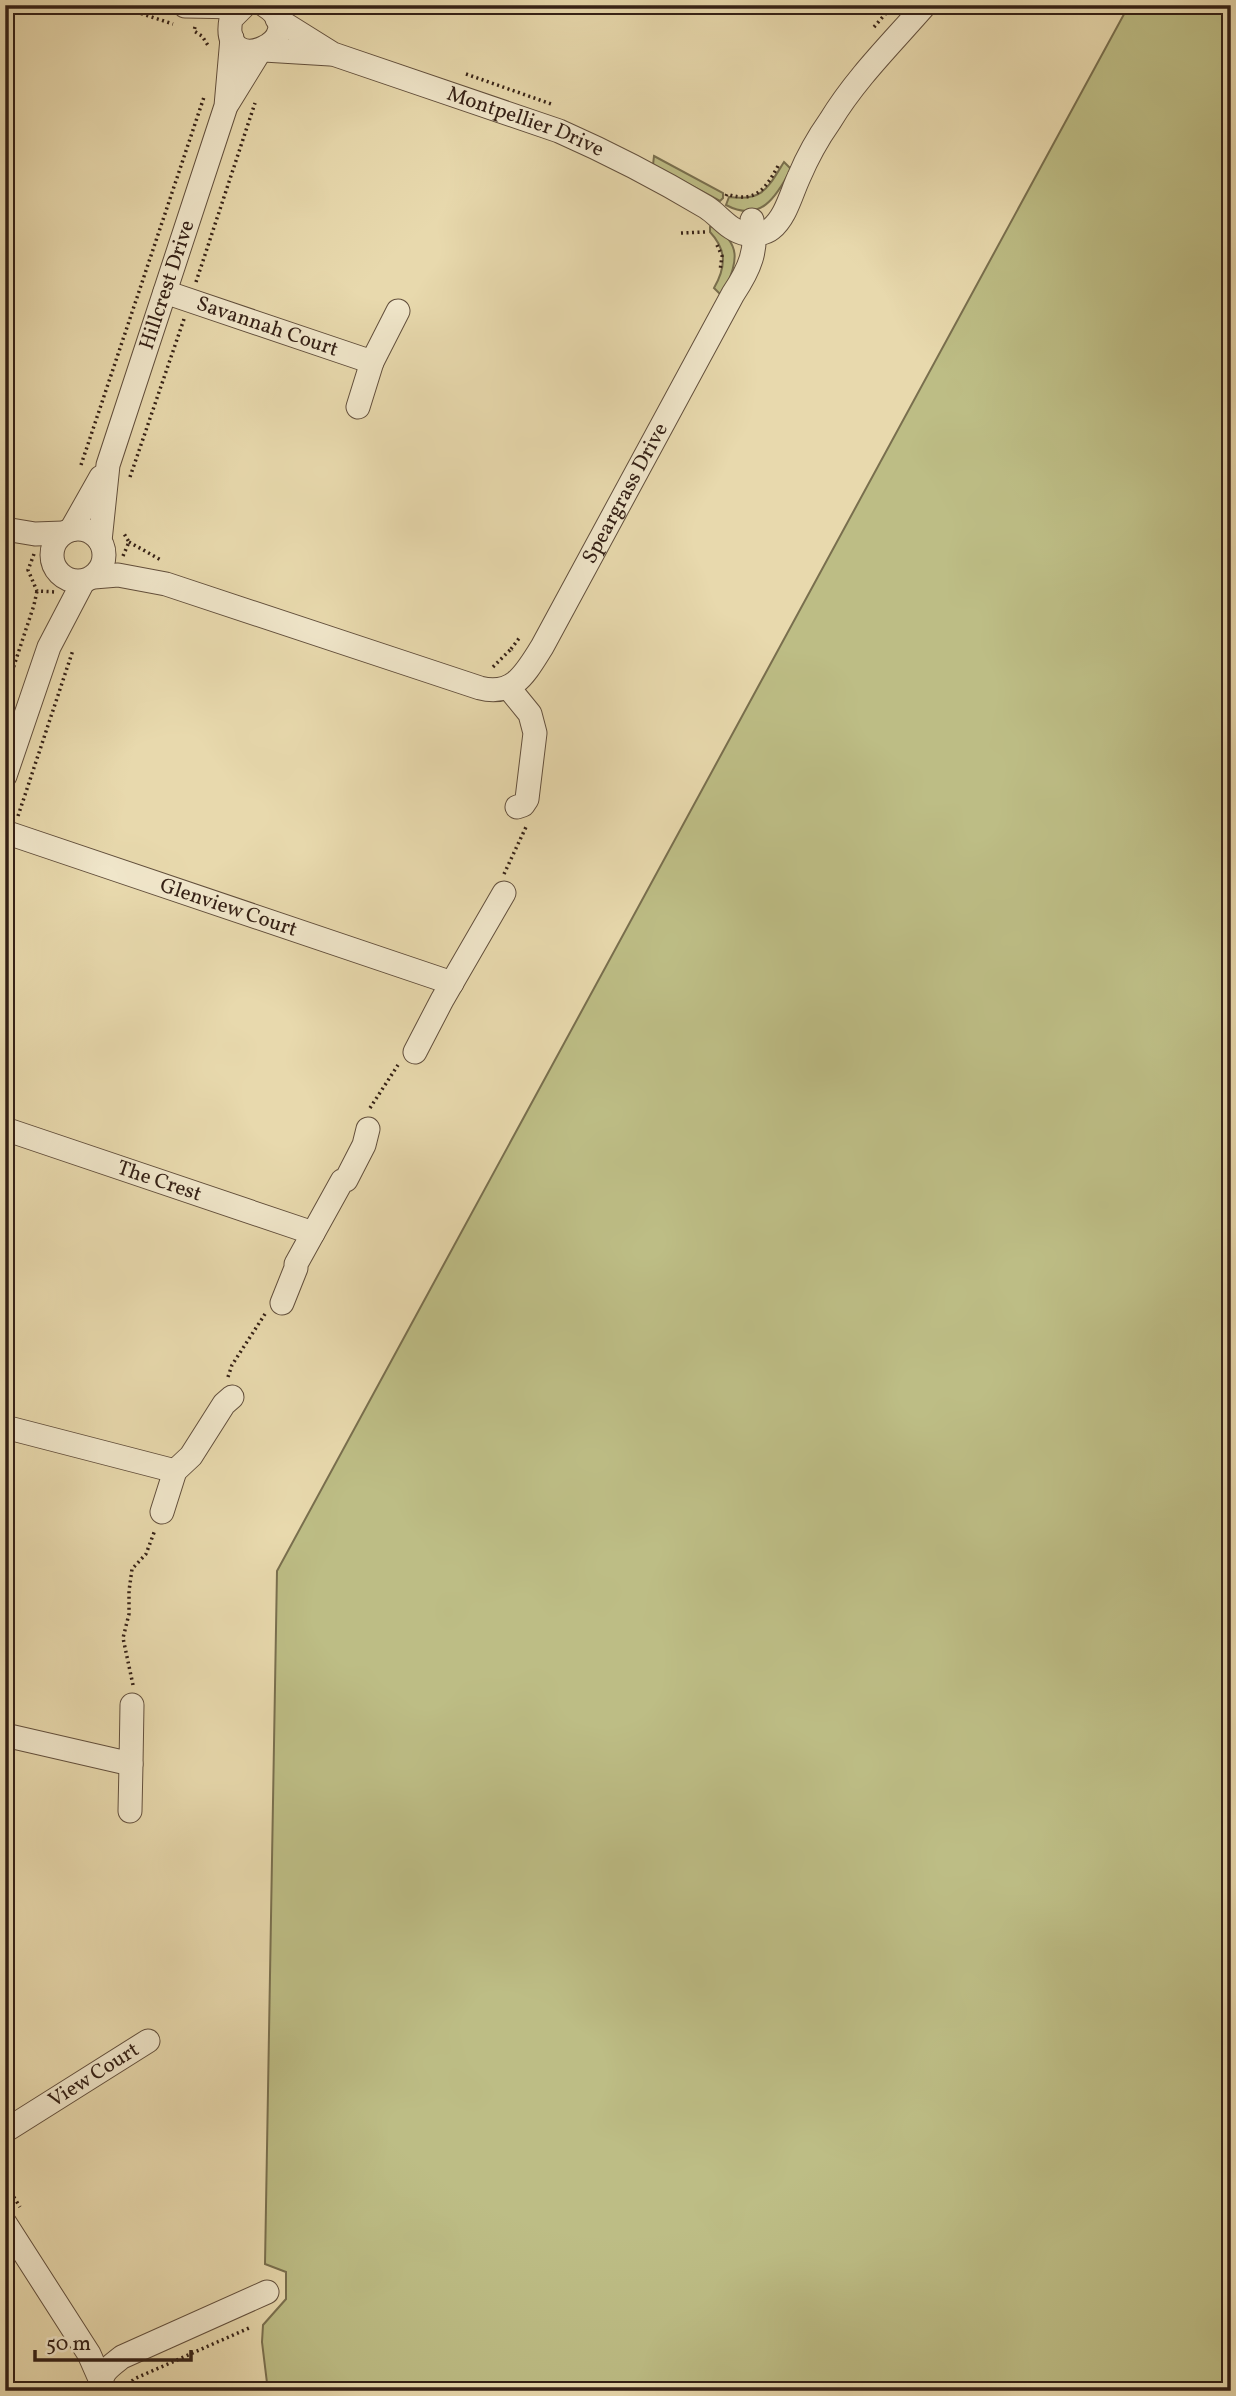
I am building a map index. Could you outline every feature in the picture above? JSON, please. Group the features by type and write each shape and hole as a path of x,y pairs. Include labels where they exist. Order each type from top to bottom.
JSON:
{"street":[{"path":"751,229 769,213 790,168 830,121 861,77 925,5"},
{"path":"183,13 263,9"},
{"path":"183,13 231,36 244,50 262,50 270,46 278,33 263,9"},
{"path":"231,36 231,19 263,9"},
{"name":"Montpellier Drive","path":"263,9 333,54 559,131 592,146 712,217 742,219 751,229"},
{"name":"Hillcrest Drive","path":"108,465 67,532 53,547 61,578 103,565 113,548 102,517 108,465 226,106 231,36"},
{"name":"Montpellier Drive","path":"262,50 333,54"},
{"name":"Hillcrest Drive","path":"226,106 262,50"},
{"name":"Speargrass Drive","path":"508,687 520,679 529,667 733,294 751,229"},
{"name":"Savannah Court","path":"165,292 372,362"},
{"path":"358,407 372,362 398,311"},
{"path":"5,529 35,534 87,531 113,548 165,572 480,688 491,691 508,687 525,706 535,733 530,803"},
{"path":"5,537 61,578 165,572"},
{"path":"5,776 48,647 61,578"},
{"name":"Glenview Court","path":"8,834 452,983"},
{"path":"415,1056 452,983 505,892"},
{"path":"279,1308 296,1264 342,1181 346,1180 364,1145 369,1126"},
{"name":"The Crest","path":"5,1129 313,1233"},
{"path":"162,1512 175,1471 191,1456 210,1429 232,1390"},
{"path":"5,1426 175,1471"},
{"path":"130,1811 132,1705"},
{"path":"5,1735 131,1764"},
{"name":"View Court","path":"5,2131 148,2041"},
{"path":"5,2223 89,2354 101,2385"},
{"path":"101,2385 108,2368 122,2357 267,2292"}],"path":[{"path":"115,5 183,13"},
{"path":"866,35 894,5"},
{"path":"78,474 208,86"},
{"path":"681,233 712,217 727,194 745,197 753,195 790,168"},
{"path":"712,217 722,256 720,273"},
{"path":"102,517 118,516 113,548 165,572"},
{"path":"5,694 34,605 61,578"},
{"path":"492,669 522,635"},
{"path":"8,834 77,639"},
{"path":"511,649 529,667"},
{"path":"505,892 530,803"},
{"path":"369,1126 367,1116 376,1095 415,1056"},
{"path":"232,1390 232,1365 279,1308"},
{"path":"132,1705 133,1679 123,1638 129,1614 132,1569 145,1554 162,1512"},
{"path":"128,2391 134,2379 249,2328"}],"green space":[{"path":"1129,5 1231,5 1231,2391 268,2391 262,2342 263,2325 286,2299 286,2272 265,2264 277,1571"},
{"path":"654,156 723,193 723,198 720,201 653,165"},
{"path":"784,162 791,169 766,205 748,211 726,205 729,197 750,197 763,191"},
{"path":"714,226 724,234 734,250 735,258 723,297 714,288 721,273 723,259 719,245 710,232 710,227"}]}
